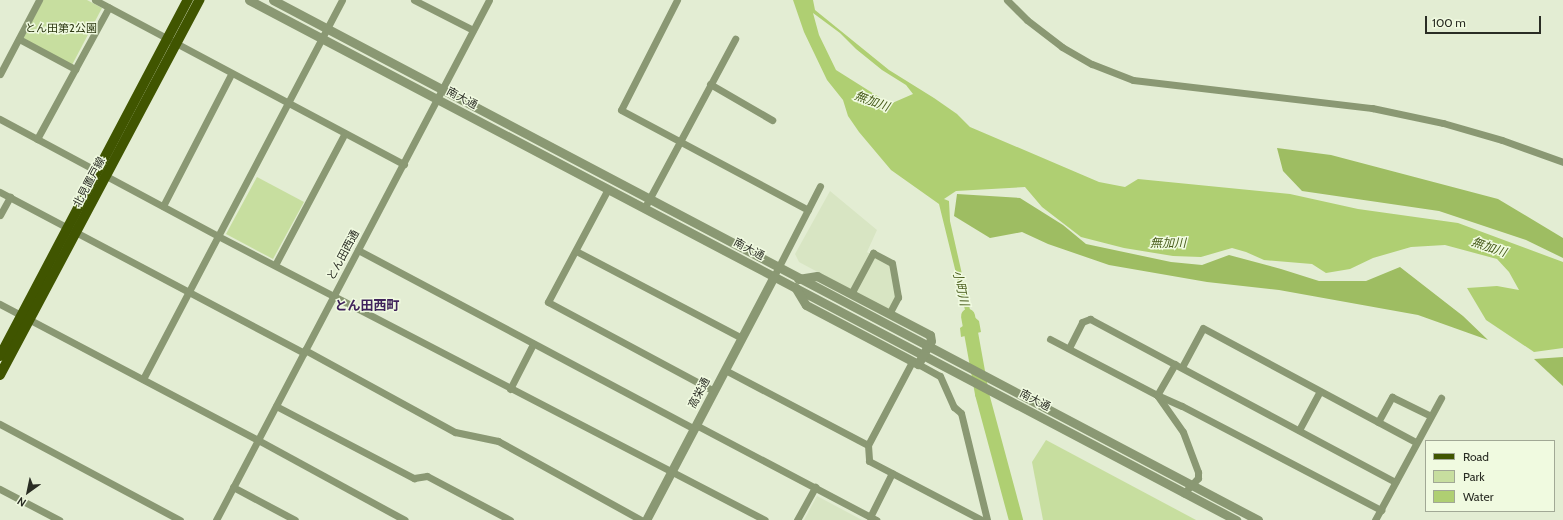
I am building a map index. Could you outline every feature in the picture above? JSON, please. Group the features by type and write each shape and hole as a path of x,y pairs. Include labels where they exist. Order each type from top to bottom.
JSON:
{"main road":[{"name":"北見置戸線","path":"172,41 188,0"},
{"name":"北見置戸線","path":"0,375 26,317 102,172 172,41 199,0"},
{"name":"北見置戸線","path":"0,356 26,317"}],"street":[{"path":"0,74 39,0"},
{"path":"94,0 231,74 404,164"},
{"name":"南大通","path":"250,0 608,189 776,272"},
{"name":"南大通","path":"273,0 649,199 796,283 1111,448 1190,485 1258,520"},
{"path":"143,379 342,0"},
{"path":"415,0 473,30"},
{"name":"とん田西通","path":"216,520 489,0"},
{"path":"677,0 621,110 808,210"},
{"path":"1007,0 1027,20 1062,47 1092,64 1133,80 1372,108 1444,123 1502,140 1563,162"},
{"path":"37,139 108,7"},
{"path":"18,39 75,69"},
{"path":"645,207 735,39"},
{"path":"163,206 231,74"},
{"path":"710,84 772,120"},
{"path":"0,119 102,172 218,236 765,520"},
{"path":"275,265 345,133"},
{"path":"776,272 820,186"},
{"path":"608,189 548,302 714,391"},
{"path":"0,192 188,293 304,352 455,432 498,441 641,520"},
{"path":"0,215 10,197"},
{"path":"358,250 533,344 873,518 892,473"},
{"path":"576,251 742,338"},
{"path":"851,294 873,252 892,262 898,297 889,314"},
{"name":"高栄通","path":"646,520 776,272"},
{"path":"982,520 869,461 868,445 915,363 931,341 930,335 817,276 796,283 806,305 915,363 940,376 954,408 961,413 987,520"},
{"path":"0,304 258,440 405,520"},
{"path":"1068,348 1082,322 1090,319 1395,482"},
{"path":"1182,367 1202,328 1416,442"},
{"path":"1050,339 1157,395 1182,406 1380,510"},
{"path":"510,388 533,344"},
{"path":"1157,395 1174,364"},
{"path":"725,370 868,445"},
{"path":"1299,430 1320,391"},
{"path":"1157,395 1184,432 1192,454 1198,478 1184,493"},
{"path":"1378,422 1392,397 1431,416"},
{"path":"1375,520 1441,398"},
{"path":"276,406 414,478 427,476 510,520"},
{"path":"0,424 180,520"},
{"name":"南大通","path":"1111,448 1184,493 1236,520"},
{"path":"233,487 295,520"},
{"path":"797,520 815,487"},
{"path":"0,489 58,520"}],"shaded area":[{"path":"1277,148 1331,155 1498,199 1563,238 1563,258 1526,240 1439,211 1302,191 1283,171"},
{"path":"830,191 877,230 867,252 890,265 896,297 889,310 799,262 795,254"},
{"path":"957,194 1020,198 1063,225 1086,244 1171,262 1202,265 1229,255 1319,281 1366,281 1400,267 1463,316 1488,340 1418,315 1279,290 1207,282 1109,265 1048,244 1022,232 990,238 954,216"},
{"path":"1563,357 1563,386 1534,359"},
{"path":"817,496 862,520 804,520"}],"green space":[{"name":"とん田第2公園","path":"43,0 87,0 102,8 72,65 23,39"},
{"path":"257,177 304,202 273,259 226,234"},
{"path":"1046,440 1196,520 1043,520 1032,462"}],"water":[{"name":"無加川","path":"793,0 813,0 815,10 889,70 957,114 970,127 1099,182 1125,187 1138,179 1290,194 1358,209 1458,223 1563,262 1563,348 1534,352 1486,320 1467,288 1497,286 1519,290 1509,272 1497,259 1445,245 1411,247 1373,258 1350,269 1326,273 1312,264 1264,260 1232,248 1201,257 1173,256 1124,248 1081,237 1042,207 1025,187 956,191 944,199 949,201 950,221 971,314 979,321 981,332 961,337 960,328 966,324 967,318 939,204 891,170 859,132 848,116 843,100 827,80 804,32","holes":["813,13 840,33 856,49 882,70 906,85 913,94 890,104 836,70 819,35"]}],"waterway":[{"name":"小町川","path":"968,316 982,394 1016,520"}],"district":[{"name":"とん田西町","path":"367,305"}]}
